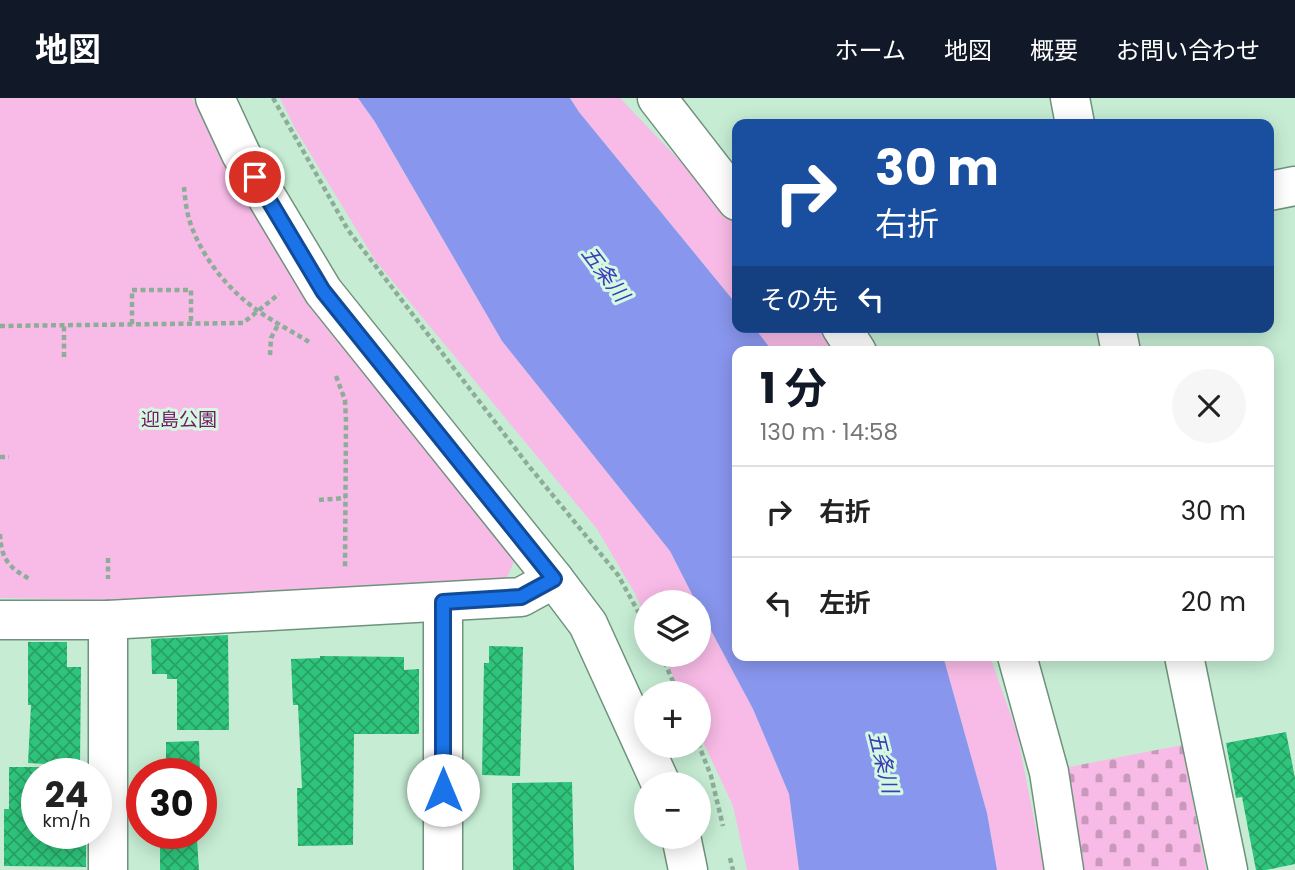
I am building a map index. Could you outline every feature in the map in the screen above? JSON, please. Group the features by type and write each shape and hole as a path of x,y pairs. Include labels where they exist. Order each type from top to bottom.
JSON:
{"street":[{"path":"215,98 241,154 331,302 588,624 656,772"},
{"path":"657,98 732,195"},
{"path":"1070,98 1075,119"},
{"path":"1274,190 1295,186"},
{"path":"0,620 108,620 521,597 554,579"},
{"path":"443,602 443,870"},
{"path":"108,620 108,870"},
{"path":"1018,661 1049,772 1064,870"},
{"path":"1185,661 1228,870"},
{"path":"684,849 688,870"}],"path":[{"path":"273,98 348,230 528,465 618,575 634,604"},
{"path":"184,187 188,217 211,264 234,291 258,311 310,342"},
{"path":"0,326 243,323 311,270"},
{"path":"132,324 132,290 191,290 191,324"},
{"path":"270,355 271,338 279,323"},
{"path":"64,325 64,356"},
{"path":"332,369 345,400 345,607"},
{"path":"0,457 9,457"},
{"path":"319,500 345,498"},
{"path":"108,558 108,579"},
{"path":"704,758 711,776 723,830"},
{"path":"730,857 733,870"}],"green space":[{"name":"迎島公園","path":"0,98 192,98 239,181 518,553 505,582 111,600 0,598"},
{"path":"280,98 358,98 375,122 502,341 670,551 690,590 634,592 597,529 375,260 296,130"},
{"path":"570,98 620,98 732,216 732,299"},
{"path":"759,333 824,333 834,346 768,346"},
{"path":"711,630 753,709 789,794 799,870 747,870 733,806 711,758 711,681 675,681 669,667 711,667"},
{"path":"944,661 992,661 1017,733 1044,870 997,870 987,813"},
{"path":"1182,745 1206,870 1082,870 1064,768"}],"water":[{"name":"五条川","path":"358,98 570,98 732,299 732,333 759,333 768,346 732,346 732,661 944,661 987,813 997,870 799,870 789,794 753,709 711,630 711,590 690,590 670,551 502,341 375,122"}],"building":[{"path":"228,635 229,730 177,730 177,679 167,679 167,674 152,674 151,639"},
{"path":"28,642 67,642 67,667 81,667 80,758 28,758 31,705 28,705"},
{"path":"489,646 523,647 520,776 482,775 484,663 489,663"},
{"path":"320,656 404,657 404,670 419,669 419,734 354,734 353,845 298,846 297,788 302,788 298,705 293,705 291,659"},
{"path":"1286,732 1295,778 1295,864 1256,870 1242,797 1236,798 1226,743"},
{"path":"199,741 200,758 166,758 166,742"},
{"path":"9,767 21,767 21,849 86,849 86,867 4,866 4,809 9,809"},
{"path":"572,782 574,870 513,870 512,783"},
{"path":"160,849 198,849 199,870 160,870"}],"route":[{"path":"255,177 323,291 554,579 521,597 443,602 443,790"}]}
